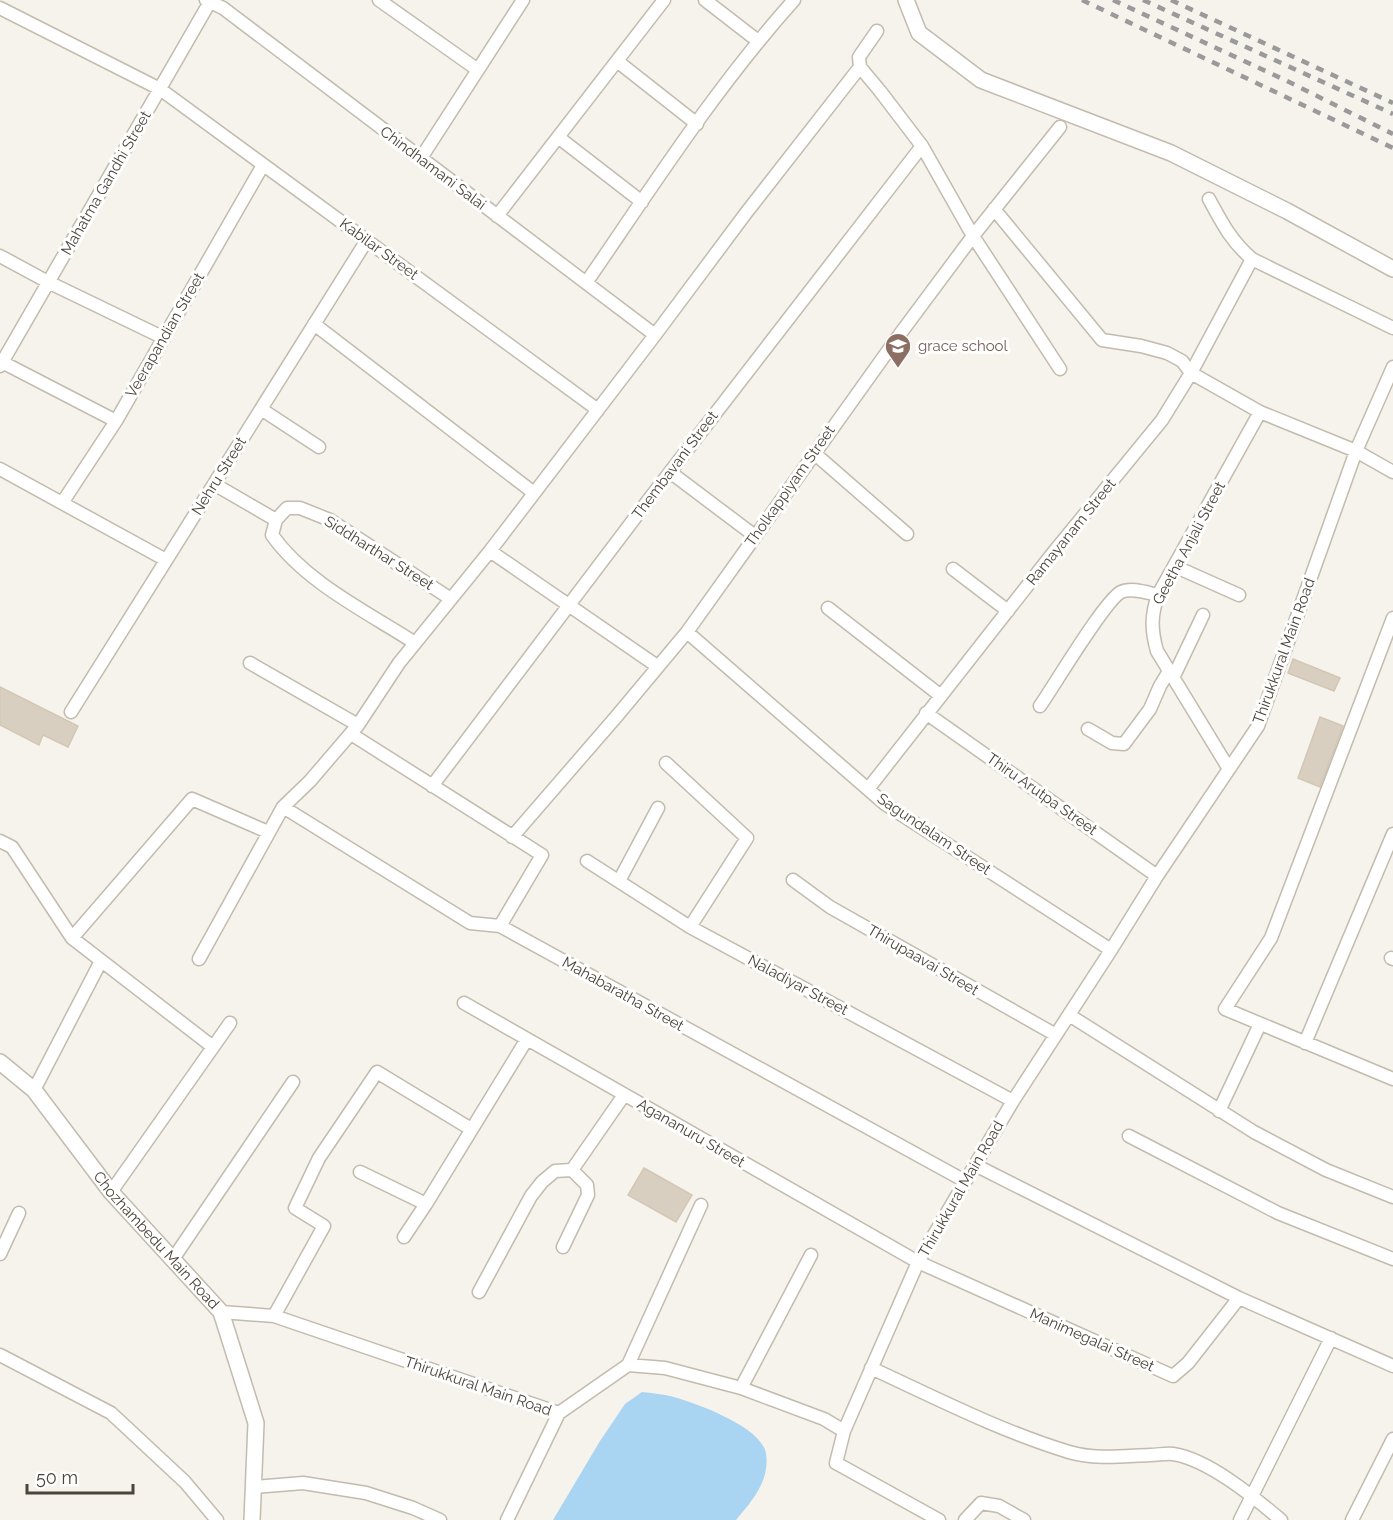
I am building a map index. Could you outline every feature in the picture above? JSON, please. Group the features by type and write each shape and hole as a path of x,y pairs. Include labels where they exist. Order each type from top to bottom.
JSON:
{"street":[{"path":"379,0 478,70"},
{"path":"421,158 523,0"},
{"path":"497,216 664,0"},
{"path":"705,0 758,41"},
{"path":"586,283 758,41 794,0"},
{"path":"906,0 919,33 981,80 1171,153 1244,189 1393,269"},
{"name":"Mahatma Gandhi Street","path":"1,363 209,1"},
{"name":"Chindhamani Salai","path":"209,1 223,8 655,335"},
{"name":"Kabilar Street","path":"0,8 160,89 598,410"},
{"path":"199,958 283,807 310,781 355,730 415,643 490,551 746,213 860,67 860,57 877,31"},
{"path":"617,61 697,124"},
{"path":"860,67 921,146 973,236 1060,369"},
{"name":"Tholkappiyam Street","path":"512,837 687,632 814,453 973,236 1060,127"},
{"path":"558,137 642,202"},
{"name":"Thembavani Street","path":"432,786 568,605 921,146"},
{"name":"Veerapandian Street","path":"62,503 116,421 263,165"},
{"path":"1209,199 1237,246 1252,259 1393,328"},
{"path":"994,209 1102,340 1167,353 1182,361 1191,373 1260,412 1356,451 1393,472"},
{"name":"Nehru Street","path":"71,712 367,240"},
{"path":"0,256 164,338"},
{"name":"Ramayanam Street","path":"868,789 926,713 1162,420 1191,373 1252,259"},
{"path":"314,324 534,493"},
{"path":"1,363 116,421"},
{"name":"Thirukkural Main Road","path":"939,1520 836,1463 844,1431 918,1263 965,1181 1013,1101 1157,876 1258,726 1356,451 1393,367"},
{"path":"261,409 319,447"},
{"name":"Geetha Anjali Street","path":"1229,769 1157,651 1151,632 1152,613 1158,595 1260,412"},
{"path":"814,453 907,534"},
{"path":"0,470 166,560"},
{"path":"670,472 755,536"},
{"path":"214,484 276,520 272,535 283,551 309,575 415,643"},
{"name":"Siddharthar Street","path":"276,520 287,508 300,508 330,520 451,599"},
{"path":"490,551 657,666"},
{"path":"1174,566 1239,596"},
{"path":"953,569 1008,611"},
{"path":"1040,706 1107,607 1121,592 1131,590 1158,595"},
{"path":"828,608 940,696"},
{"path":"1089,729 1112,743 1124,744 1150,710 1160,686 1171,675 1203,615"},
{"path":"1393,618 1271,938 1225,1009 1393,1079"},
{"name":"Sagundalam Street","path":"687,632 885,804 1111,950"},
{"path":"250,663 355,730 432,786 542,855 500,926"},
{"name":"Thiru Arutpa Street","path":"926,713 1157,876"},
{"path":"666,763 747,838 690,927"},
{"path":"72,938 192,799 268,832"},
{"name":"Mahabaratha Street","path":"283,807 470,923 500,926 965,1181"},
{"path":"619,881 657,808"},
{"path":"1305,1043 1393,834"},
{"path":"0,841 12,847 72,938 213,1047"},
{"name":"Naladiyar Street","path":"587,861 690,927 1013,1101"},
{"name":"Thirupaavai Street","path":"793,880 830,907 1056,1035"},
{"path":"34,1090 102,961"},
{"name":"Agananuru Street","path":"464,1003 918,1263"},
{"path":"1069,1015 1219,1111 1326,1170 1393,1197"},
{"path":"111,1192 230,1023"},
{"path":"1219,1111 1260,1024"},
{"path":"404,1237 527,1039"},
{"name":"Chozhambedu Main Road","path":"0,1062 34,1090 111,1192 221,1312 256,1423 252,1520"},
{"path":"274,1316 324,1226 295,1208 319,1158 377,1072 471,1128"},
{"path":"173,1259 293,1082"},
{"path":"572,1170 624,1095"},
{"path":"1129,1136 1278,1213 1393,1259"},
{"path":"975,1165 1239,1298 1393,1366"},
{"path":"479,1292 531,1196 555,1171 572,1170 587,1185 588,1195 563,1247"},
{"path":"360,1172 426,1204"},
{"path":"701,1205 628,1365 665,1368 741,1388 824,1419 844,1431"},
{"path":"0,1254 19,1213"},
{"path":"741,1388 811,1255"},
{"name":"Manimegalai Street","path":"918,1263 1173,1376 1188,1363 1239,1298"},
{"name":"Thirukkural Main Road","path":"221,1312 274,1316 559,1413 628,1365"},
{"path":"1240,1520 1331,1338"},
{"path":"0,1355 111,1413 185,1482 217,1520"},
{"path":"871,1368 1013,1433 1061,1449 1094,1458 1172,1454 1206,1466 1253,1496 1281,1520"},
{"path":"507,1520 559,1413"},
{"path":"1352,1520 1393,1438"},
{"path":"254,1487 303,1483 366,1493 440,1520"},
{"path":"965,1520 981,1503 999,1506 1024,1520"}],"water":[{"path":"642,1392 670,1396 710,1410 741,1425 762,1444 767,1464 762,1482 754,1498 736,1520 553,1520 625,1404"}],"building":[{"path":"1293,659 1340,678 1334,691 1288,673"},
{"path":"0,687 78,726 68,747 43,735 39,745 0,725"},
{"path":"1320,717 1343,726 1320,787 1298,778"},
{"path":"644,1168 692,1195 676,1222 628,1195"}],"railway":[{"path":"1082,0 1393,148"},
{"path":"1113,0 1287,81 1393,134"},
{"path":"1143,0 1393,114"},
{"path":"1171,0 1393,103"}],"place":[{"name":"grace school","path":"898,369"}]}
